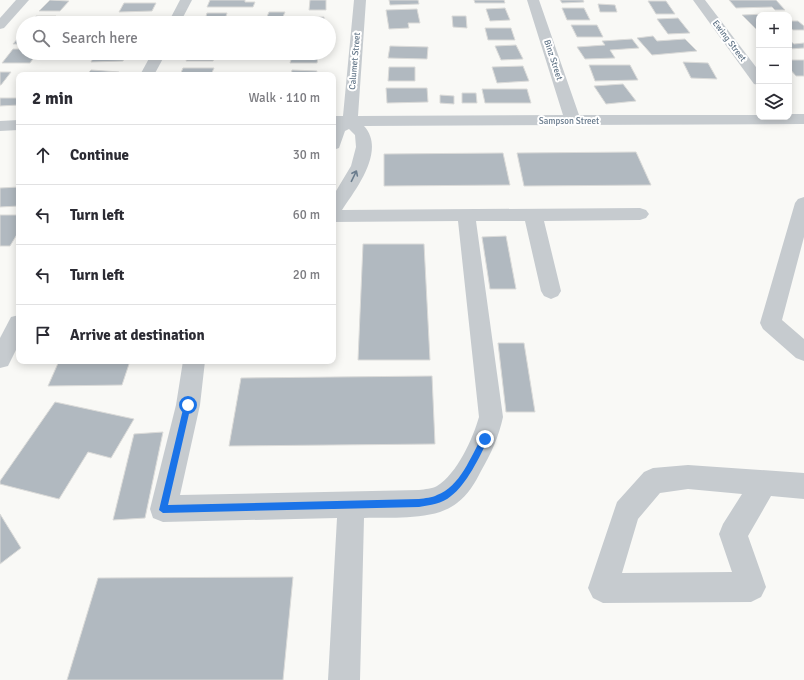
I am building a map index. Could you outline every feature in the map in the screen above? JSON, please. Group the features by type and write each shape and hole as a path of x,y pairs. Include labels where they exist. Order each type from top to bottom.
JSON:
{"street":[{"path":"0,25 23,0"},
{"path":"178,16 186,0"},
{"name":"Calumet Street","path":"350,121 360,0"},
{"name":"Binz Street","path":"533,0 573,121"},
{"name":"Ewing Street","path":"699,0 756,77"},
{"path":"149,72 155,60"},
{"name":"Sampson Street","path":"336,121 573,121 756,118"},
{"name":"Sampson Street","path":"792,118 804,119"},
{"path":"336,135 338,129 350,121 360,130 364,137 364,147 361,161 345,192 336,205"},
{"path":"0,126 16,125"},
{"path":"804,203 771,323 804,352"},
{"path":"533,214 551,292"},
{"path":"336,216 640,214"},
{"path":"194,364 188,405 163,510 419,503 437,500 448,494 460,483 485,439 491,417 466,215"},
{"path":"0,360 16,329"},
{"path":"764,483 733,534 751,588 603,588 627,512 653,481 688,477 804,486"},
{"path":"344,680 351,505"}],"building":[{"path":"50,0 69,1 60,11 39,11"},
{"path":"210,0 245,0 245,2 255,2 253,7 207,7"},
{"path":"310,0 326,0 326,10 309,10"},
{"path":"389,0 418,0 419,4 390,5"},
{"path":"474,0 504,0 505,3 475,3"},
{"path":"560,0 583,0 584,2 562,3"},
{"path":"729,0 776,0 785,10 775,10 772,7 736,8"},
{"path":"648,1 666,1 675,14 656,14"},
{"path":"124,3 156,3 152,11 119,12"},
{"path":"598,4 615,5 617,12 600,12"},
{"path":"505,8 510,20 490,21 486,9"},
{"path":"562,8 584,8 590,20 567,20"},
{"path":"417,9 420,23 408,23 409,28 389,29 386,10"},
{"path":"269,12 285,12 283,16 267,16"},
{"path":"207,13 227,13 226,16 206,16"},
{"path":"756,14 756,29 742,15"},
{"path":"452,16 466,16 467,28 453,27"},
{"path":"678,18 690,33 668,34 657,19"},
{"path":"792,21 798,21 804,26 804,30 793,30"},
{"path":"571,25 597,25 603,37 577,37"},
{"path":"485,28 511,28 515,40 488,40"},
{"path":"653,36 657,41 685,39 697,51 652,55 637,38"},
{"path":"632,39 639,48 610,50 615,58 585,59 577,47 605,45 602,41"},
{"path":"792,42 794,44 804,43 804,48 792,49"},
{"path":"516,45 523,59 501,60 495,46"},
{"path":"390,46 428,47 427,59 388,58"},
{"path":"13,49 16,49 16,60 32,60 30,63 2,63"},
{"path":"92,60 124,60 123,61 91,62"},
{"path":"186,60 214,60 213,61"},
{"path":"291,60 318,60 317,63 290,63"},
{"path":"792,60 804,60 804,76 796,76 792,71"},
{"path":"683,62 708,63 717,79 691,78"},
{"path":"589,65 630,65 638,80 595,81"},
{"path":"523,66 529,81 497,83 492,67"},
{"path":"389,67 415,67 415,81 388,81"},
{"path":"183,68 214,68 212,72 181,72"},
{"path":"91,70 119,72 89,72"},
{"path":"292,70 317,71 317,72 292,72"},
{"path":"0,72 11,72 1,85 0,85"},
{"path":"623,84 636,101 606,104 594,86"},
{"path":"386,88 427,88 428,102 387,103"},
{"path":"482,89 527,89 531,103 485,103"},
{"path":"462,93 476,93 477,103 462,103"},
{"path":"440,95 454,96 454,104 440,103"},
{"path":"0,98 16,98 16,105 0,106"},
{"path":"636,152 651,185 524,186 517,153"},
{"path":"503,153 510,185 384,186 384,154"},
{"path":"16,187 16,206 0,207 0,188"},
{"path":"0,215 16,215 16,236 10,246 0,246"},
{"path":"506,236 516,289 490,289 482,237"},
{"path":"363,244 424,244 430,360 358,360"},
{"path":"498,343 524,343 535,412 506,412"},
{"path":"58,364 129,364 122,385 48,386"},
{"path":"432,376 435,444 229,446 241,378"},
{"path":"55,402 134,419 111,458 88,452 59,499 0,484 0,481"},
{"path":"163,432 145,518 113,520 134,434"},
{"path":"0,514 21,548 0,564"},
{"path":"293,577 283,680 67,680 98,578"}],"route":[{"path":"188,405 163,510 419,503 437,500 448,494 460,483 485,439"}]}
